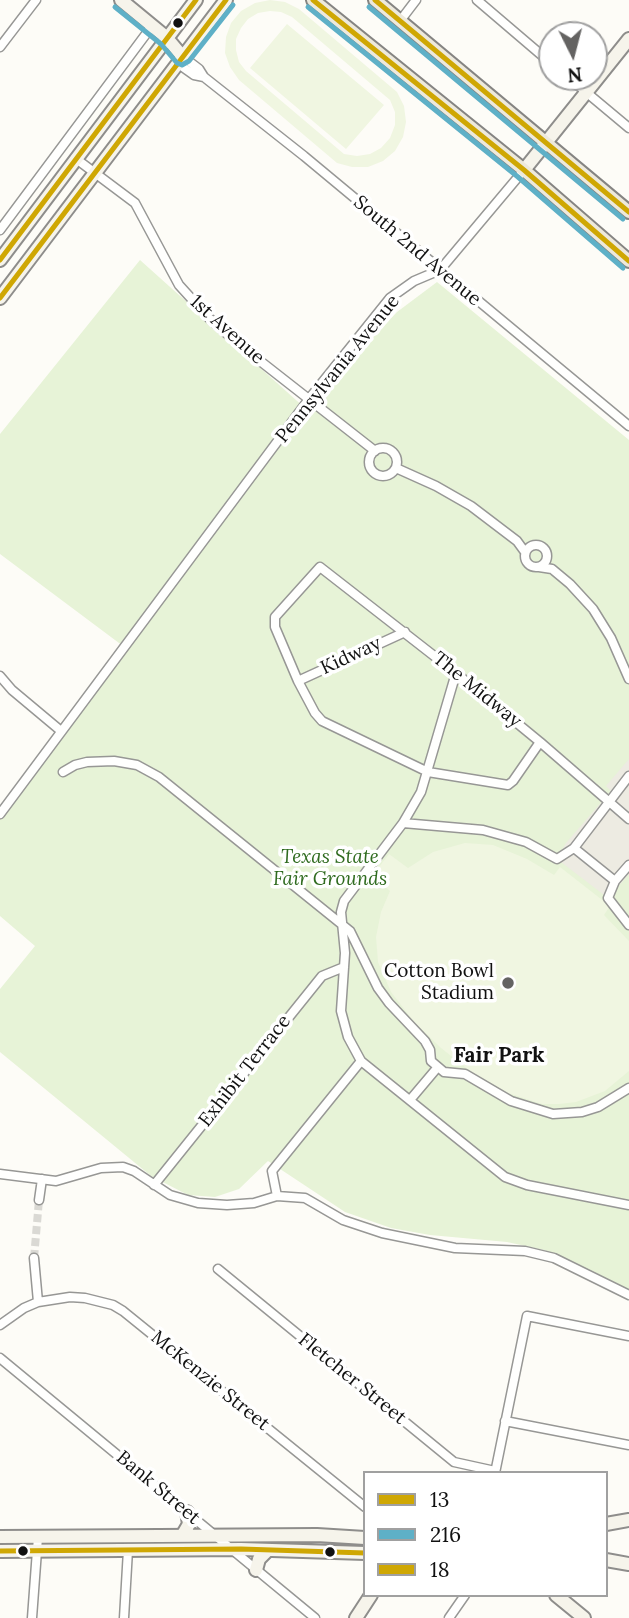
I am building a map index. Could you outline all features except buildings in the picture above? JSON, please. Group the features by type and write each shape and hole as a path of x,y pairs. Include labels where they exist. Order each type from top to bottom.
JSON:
{"main road":[{"name":"South 2nd Avenue","path":"121,0 167,38 180,60"},
{"path":"0,260 196,0"},
{"path":"0,298 226,0"},
{"path":"313,0 524,170 629,261"},
{"path":"375,0 629,212"},
{"name":"Pennsylvania Avenue","path":"524,170 629,39"},
{"path":"182,1536 189,1524 187,1512"},
{"path":"608,1524 629,1520"},
{"path":"0,1537 317,1535 363,1538"},
{"path":"0,1551 231,1549 363,1553"},
{"path":"256,1570 259,1559 268,1550"},
{"path":"608,1560 629,1564"},
{"path":"358,1615 370,1597"},
{"path":"358,1615 376,1597"},
{"path":"558,1597 582,1617"}],"street":[{"path":"0,47 36,0"},
{"path":"400,21 416,0"},
{"path":"477,0 538,52"},
{"path":"0,230 152,26"},
{"name":"South 2nd Avenue","path":"180,60 199,69 204,77 304,156 629,426"},
{"path":"585,91 629,128"},
{"name":"1st Avenue","path":"75,158 135,203 173,276 194,302 233,340 375,451"},
{"name":"Pennsylvania Avenue","path":"0,814 309,399 390,298 414,281 440,270 524,170"},
{"path":"383,448 392,451 397,459 396,468 386,476 373,472 369,463 375,451 383,448"},
{"path":"396,468 471,506 517,541 525,552 528,563 552,569 570,584 593,609 611,638 629,680"},
{"path":"517,541 544,547 552,569"},
{"path":"525,552 533,544"},
{"path":"539,567 545,563 548,556"},
{"name":"The Midway","path":"298,681 274,622 275,617 320,567 456,673 629,818"},
{"name":"Kidway","path":"298,681 405,632"},
{"path":"456,673 421,792 403,823 344,901 341,1011 348,1037 361,1061 505,1177 527,1185 629,1205"},
{"path":"0,676 19,696 61,731"},
{"path":"298,681 322,721 428,772 508,785 540,742"},
{"path":"62,772 75,765 99,761 128,763 149,771 342,924 356,940 378,988 425,1041 430,1050 431,1061 437,1068 444,1072 466,1074 511,1101 553,1114 582,1112 626,1090 629,1102"},
{"path":"403,823 483,830 526,842 557,859 574,848 629,776"},
{"path":"574,848 615,881"},
{"path":"629,865 615,881 608,898 629,925"},
{"name":"Exhibit Terrace","path":"154,1185 322,976 344,967"},
{"path":"276,1196 272,1171 361,1061"},
{"path":"410,1100 437,1068"},
{"path":"0,1174 56,1181 101,1168 123,1167 183,1200 198,1203 254,1203 276,1196 305,1198 359,1227 410,1240 455,1248 541,1254 629,1295"},
{"path":"39,1199 42,1180"},
{"path":"0,1325 24,1308 38,1302 34,1258"},
{"name":"Fletcher Street","path":"218,1269 454,1462 491,1471"},
{"name":"McKenzie Street","path":"38,1302 69,1297 85,1298 113,1305 123,1311 363,1505"},
{"path":"495,1471 527,1316 629,1336"},
{"name":"Bank Street","path":"0,1358 315,1618"},
{"path":"505,1421 629,1445"},
{"path":"32,1618 38,1537"},
{"path":"124,1618 128,1550"},
{"path":"449,1618 464,1597"}],"green space":[{"path":"270,0 285,2 299,9 397,92 404,106 406,122 403,137 395,151 383,161 368,167 337,163 239,80 225,53 226,37 231,23 241,11 255,3","holes":["281,12 292,17 390,100 395,112 395,125 390,138 381,148 370,154 344,154 246,71 239,62 236,39 248,19 258,13"]},
{"path":"287,24 384,105 346,149 250,68"},
{"name":"Texas State Fair Grounds","path":"140,260 306,409 397,312 437,282 629,440 629,1290 544,1250 507,1242 430,1235 391,1228 345,1212 268,1161 239,1189 215,1197 188,1195 151,1176 0,1052 0,989 35,946 0,916 0,818 123,646 0,554 0,434"},
{"name":"Cotton Bowl Stadium","path":"465,843 493,845 527,859 554,875 560,867 610,906 604,915 629,941 629,1071 605,1091 576,1102 559,1104 542,1104 508,1093 470,1071 441,1048 414,1022 391,992 378,962 376,937 381,912 390,891 372,876 389,854 408,868 433,852"}],"shaded area":[{"path":"629,759 629,874 608,898 557,859 566,843 611,791 606,786"}],"tunnel":[{"path":"34,1258 39,1200"}],"transit line":[{"name":"13","path":"0,260 196,0"},
{"name":"13","path":"0,298 226,0"},
{"name":"13","path":"313,0 524,170 629,261"},
{"name":"13","path":"375,0 629,212"},
{"name":"216","path":"115,7 161,44 177,63 182,65 189,61 233,5"},
{"name":"216","path":"308,7 518,177 623,268"},
{"name":"216","path":"369,7 623,219"},
{"name":"18","path":"0,1551 241,1549 363,1553"}],"place":[{"name":"Cotton Bowl Stadium","path":"508,983"}],"district":[{"name":"Fair Park","path":"499,1056"}]}
